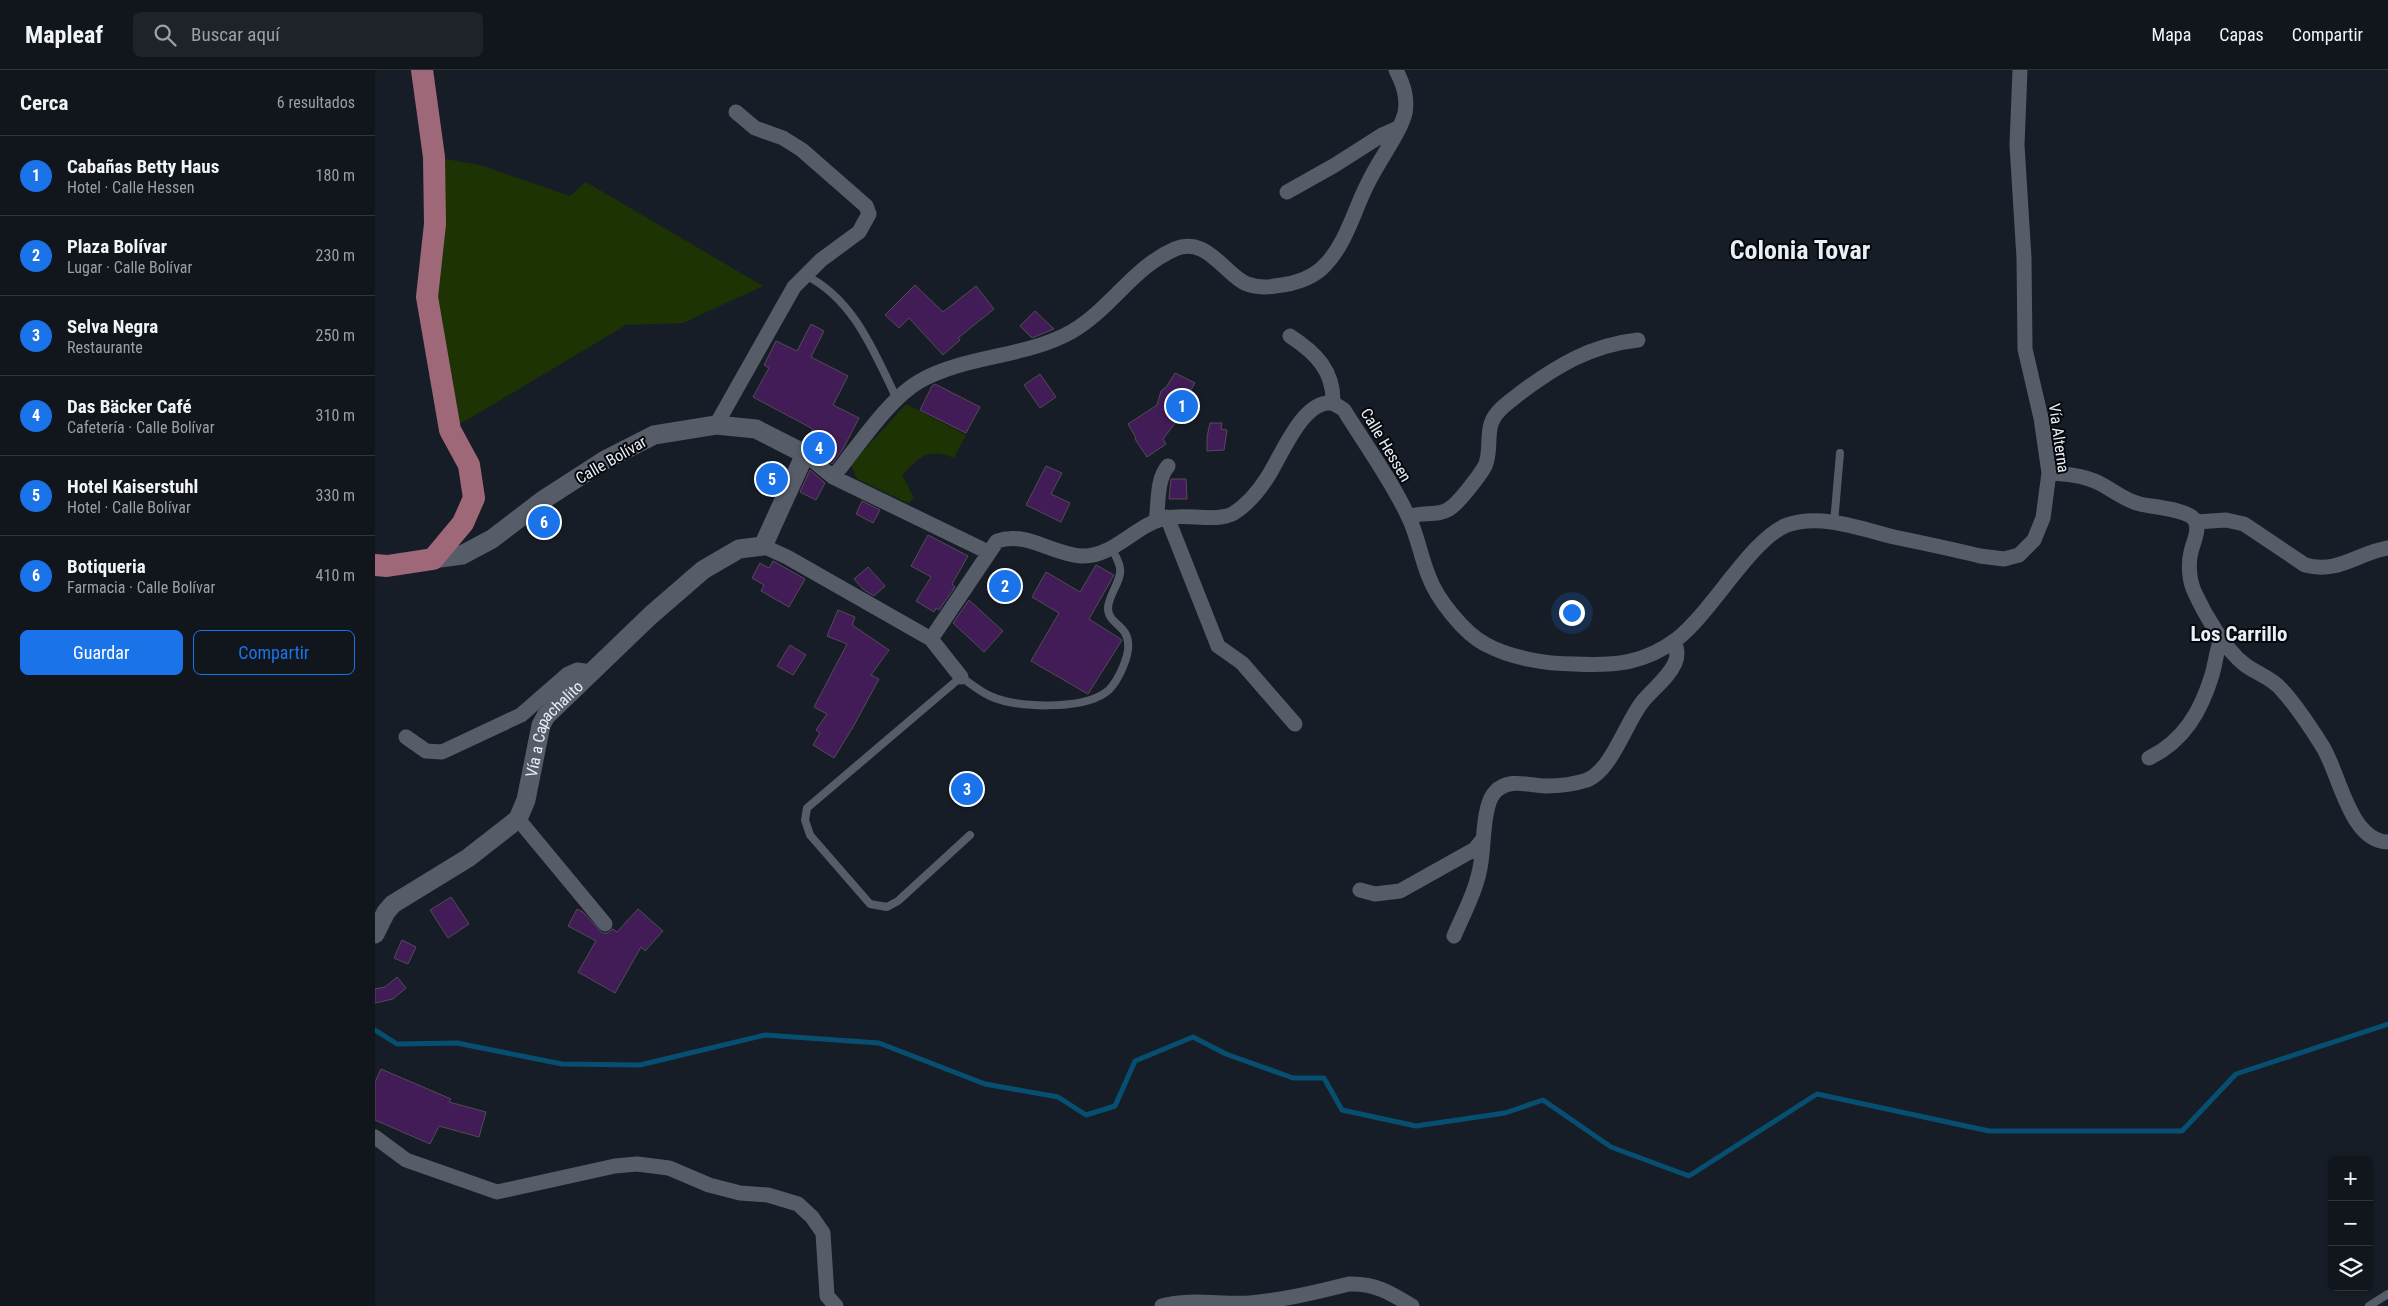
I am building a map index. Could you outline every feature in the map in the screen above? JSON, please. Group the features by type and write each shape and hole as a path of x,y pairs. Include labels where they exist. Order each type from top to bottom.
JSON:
{"main road":[{"path":"375,565 387,566 433,559 463,523 474,498 469,464 450,430 427,297 435,224 434,157 422,70"}],"street":[{"path":"833,477 897,399 929,376 1039,346 1072,332 1105,307 1150,263 1181,246 1197,246 1203,249 1241,281 1252,285 1275,286 1311,276 1326,265 1339,247 1367,183 1400,127 1406,103 1403,85 1396,70"},
{"name":"Vía Alterna","path":"1674,641 1692,628 1748,559 1770,536 1786,526 1804,521 1834,523 2004,559 2019,555 2034,540 2043,518 2049,473 2041,418 2025,349 2024,258 2017,146 2020,70"},
{"path":"716,425 793,287 805,274 859,232 869,216 868,210 802,150 783,138 755,128 737,112"},
{"path":"1287,192 1383,135 1400,127"},
{"path":"931,639 997,542 1007,538 1020,538 1081,556 1096,554 1111,547 1135,531 1161,519 1230,515 1247,505 1269,476 1285,444 1305,417 1315,408 1325,403 1333,403 1333,390 1327,370 1315,354 1290,336"},
{"path":"1409,517 1419,513 1439,513 1452,507 1485,465 1491,424 1502,408 1527,388 1554,368 1584,353 1610,344 1638,340"},
{"name":"Calle Hessen","path":"1333,403 1344,410 1409,517 1429,579 1446,606 1463,626 1484,644 1518,656 1565,664 1605,665 1639,661 1674,641"},
{"name":"Calle Bolívar","path":"433,559 462,555 492,539 543,500 605,460 654,435 716,425 756,429 805,454 833,477 989,552"},
{"path":"805,454 763,546 787,557 931,639 961,677"},
{"path":"1168,466 1163,472 1161,480 1161,519 1218,646 1242,663 1295,724"},
{"path":"2049,473 2078,475 2098,482 2118,496 2138,504 2185,513 2196,522 2226,520 2243,524 2305,565 2334,567 2368,553 2388,548"},
{"path":"2196,522 2197,532 2190,564 2194,592 2231,652 2245,665 2281,688 2328,754 2338,786 2357,821 2374,837 2388,842"},
{"name":"Vía a Capachalito","path":"518,819 526,800 541,725 546,716 591,672 703,570 739,550 763,546"},
{"path":"2149,758 2176,741 2193,720 2213,674 2216,653 2222,638"},
{"path":"1454,936 1477,878 1491,796 1501,787 1516,783 1546,786 1571,784 1588,780 1604,767 1628,722 1668,674 1676,661 1677,648 1674,641"},
{"path":"406,737 426,751 442,752 521,715 568,674 577,670 591,672"},
{"path":"375,934 386,912 393,904 468,858 518,819 605,924"},
{"path":"1360,890 1375,894 1400,891 1475,849 1483,839"},
{"path":"375,1137 406,1160 497,1192 615,1166 637,1164 669,1168 709,1185 733,1191 768,1194 799,1204 812,1217 823,1233 827,1296 836,1306"},
{"path":"1162,1306 1185,1301 1226,1304 1273,1300 1361,1283 1383,1288 1412,1306"}],"lane":[{"path":"805,274 830,290 845,306 867,337 897,399"},
{"path":"1834,523 1840,453"},
{"path":"970,835 898,900 887,907 870,904 810,835 805,820 807,808 961,677 990,696 1011,702 1045,705 1077,703 1095,698 1107,692 1117,677 1127,653 1129,640 1125,632 1109,615 1111,592 1120,573 1111,547"},
{"path":"2369,1306 2388,1294"}],"green space":[{"path":"434,157 480,165 570,196 586,182 763,286 683,323 626,325 450,430 434,342"},
{"path":"906,404 966,435 954,458 937,453 930,454 919,459 902,475 914,498 908,503 857,479 851,465"}],"building":[{"path":"915,285 943,312 976,286 994,309 958,338 960,340 943,355 909,318 899,328 885,315"},
{"path":"1035,311 1054,329 1032,338 1020,326"},
{"path":"811,324 824,331 811,357 848,376 833,405 859,418 843,449 832,464 807,442 813,429 753,397 769,368 764,365 776,341 797,351"},
{"path":"1175,373 1195,383 1178,412 1182,414 1163,439 1166,444 1147,457 1128,424 1157,405 1161,391 1167,386"},
{"path":"1040,374 1056,397 1040,408 1024,385"},
{"path":"935,384 980,407 966,433 920,410 932,386"},
{"path":"1210,423 1222,423 1221,429 1227,430 1224,450 1207,451"},
{"path":"1046,466 1062,473 1051,494 1070,503 1061,522 1026,505"},
{"path":"810,470 825,483 816,500 800,492"},
{"path":"1171,479 1186,479 1187,499 1169,499"},
{"path":"862,501 880,510 873,523 856,514"},
{"path":"928,535 968,556 952,584 955,587 939,610 936,608 934,612 916,601 931,577 911,566"},
{"path":"773,561 805,579 789,607 761,591 764,585 752,578 760,563 769,568"},
{"path":"1096,565 1114,575 1089,619 1122,640 1088,694 1031,661 1059,613 1032,597 1046,572 1080,592"},
{"path":"868,567 885,586 874,596 864,590 854,579"},
{"path":"969,600 1003,631 984,652 953,623"},
{"path":"838,610 855,617 852,625 889,650 871,675 879,679 834,758 813,745 820,733 816,730 827,714 814,707 847,644 827,636"},
{"path":"790,645 806,655 793,675 777,666"},
{"path":"451,897 469,924 448,938 430,910"},
{"path":"577,909 583,912 602,933 607,933 613,929 617,932 638,909 663,931 645,951 641,947 615,993 578,972 596,941 568,926"},
{"path":"402,940 416,947 408,964 394,958"},
{"path":"397,977 406,988 393,999 375,1003 375,989 385,987"},
{"path":"381,1069 451,1099 449,1102 486,1112 479,1137 439,1126 430,1144 375,1120 375,1082"}],"waterway":[{"path":"375,1030 397,1044 457,1043 562,1064 640,1065 765,1035 879,1043 985,1084 1058,1097 1086,1115 1115,1106 1135,1061 1193,1037 1226,1054 1293,1078 1324,1078 1342,1110 1416,1126 1505,1113 1543,1100 1611,1147 1689,1176 1817,1094 1989,1131 2182,1131 2236,1074 2388,1024"}],"place":[{"name":"Cabañas Betty Haus","path":"1182,406"},
{"name":"Das Bäcker Café","path":"819,448"},
{"name":"Hotel Kaiserstuhl","path":"772,479"},
{"name":"Botiqueria","path":"544,522"},
{"name":"Plaza Bolívar","path":"1005,586"},
{"name":"Selva Negra","path":"967,789"}],"district":[{"name":"Colonia Tovar","path":"1800,250"},
{"name":"Los Carrillo","path":"2239,634"}]}
